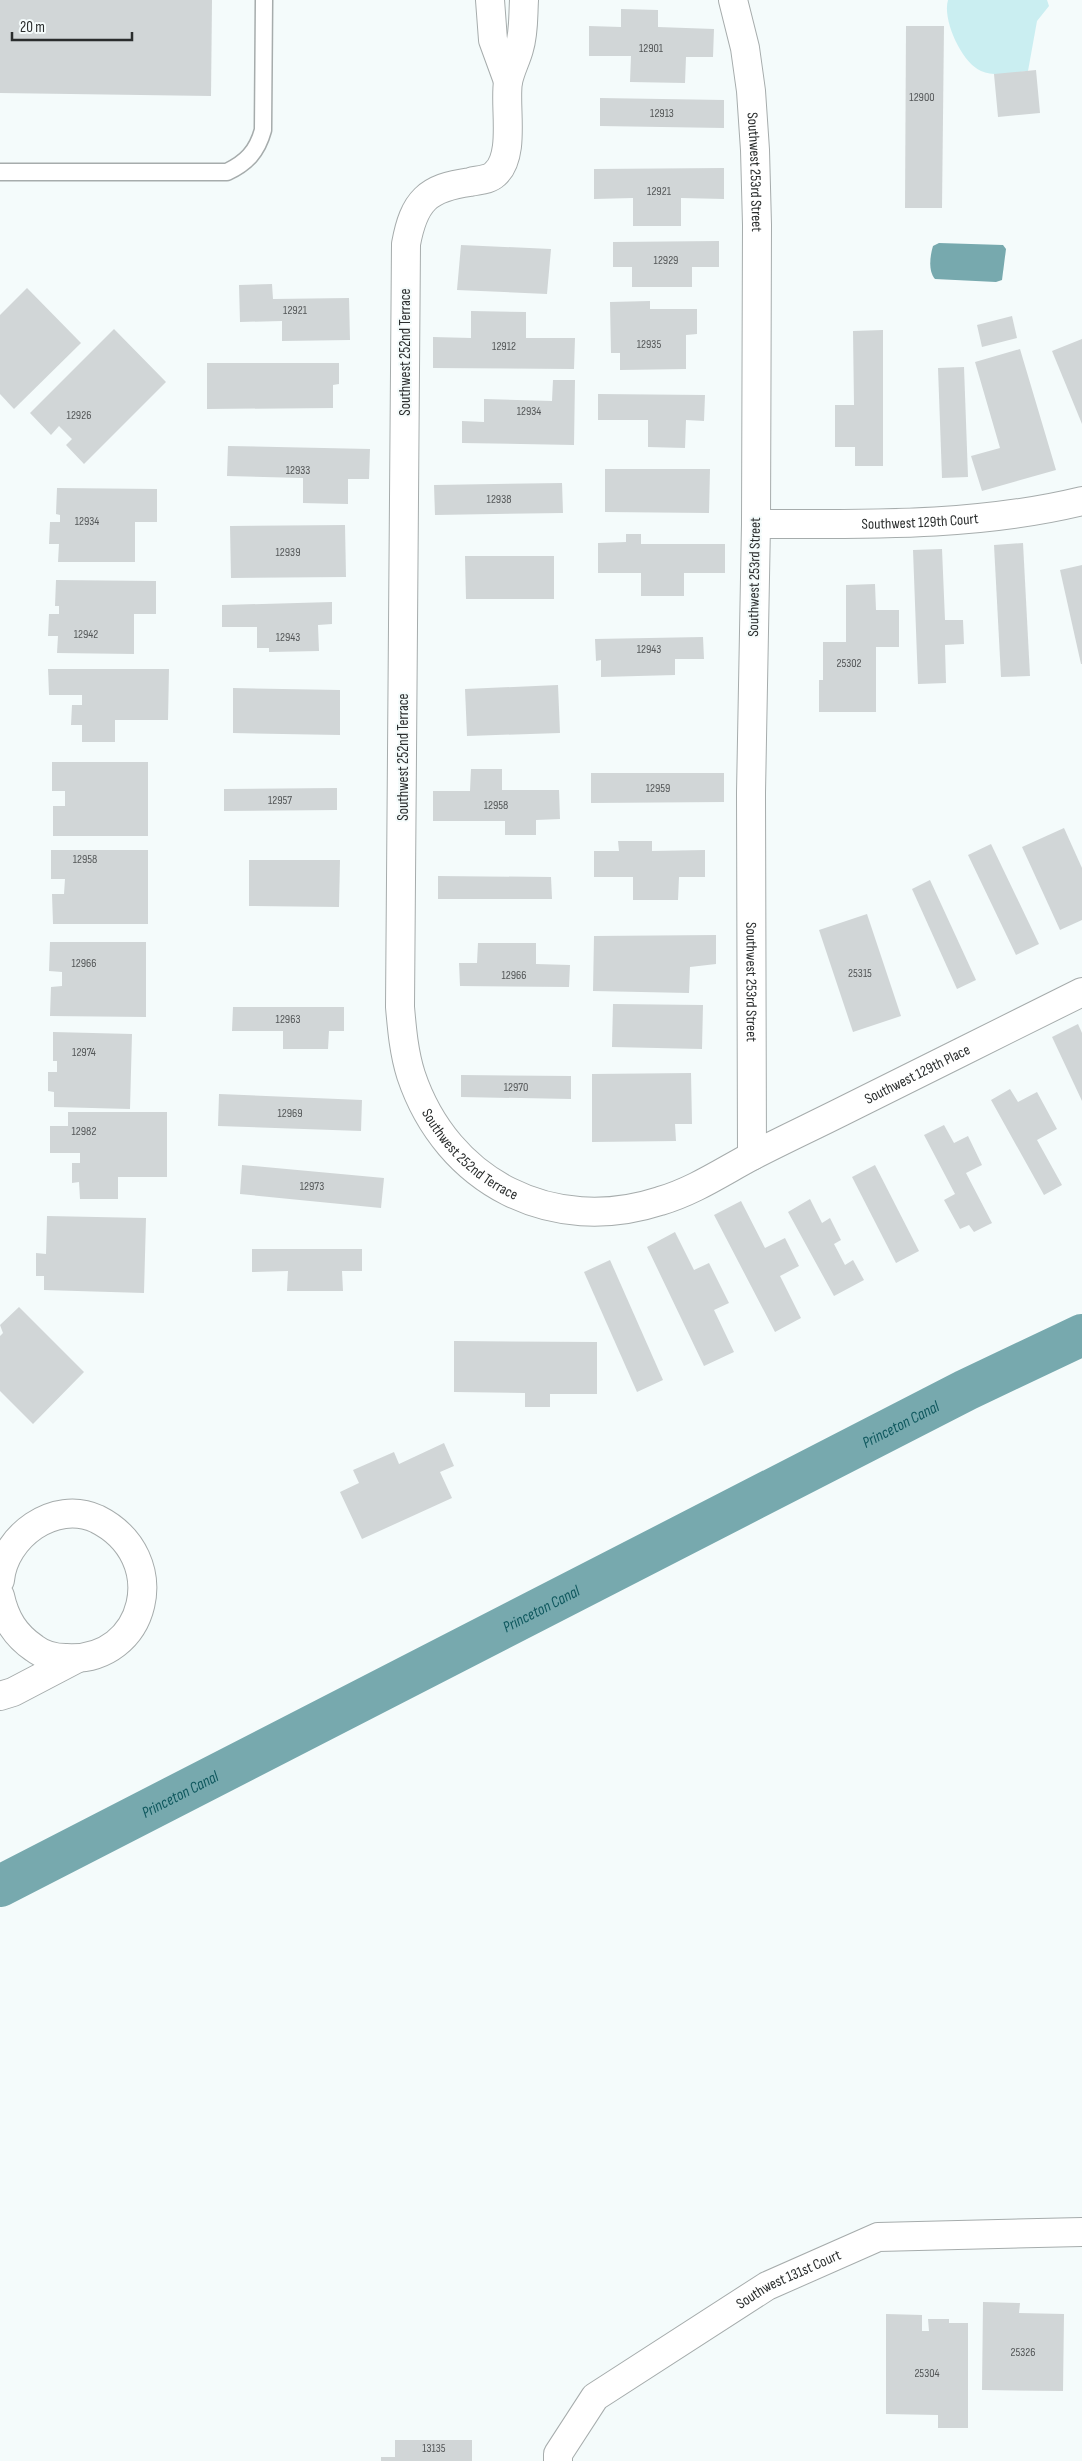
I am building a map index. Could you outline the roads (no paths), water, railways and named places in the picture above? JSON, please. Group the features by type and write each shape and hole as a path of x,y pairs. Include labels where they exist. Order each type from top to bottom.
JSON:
{"street":[{"name":"Southwest 252nd Terrace","path":"490,0 493,40 508,82"},
{"name":"Southwest 252nd Terrace","path":"524,0 522,34 508,82 508,132 502,163 495,174 484,179 442,186 428,196 418,206 410,224 406,244 400,1007 404,1042 409,1067 427,1110 445,1139 465,1162 488,1180 518,1197 546,1207 594,1212 620,1210 658,1202 689,1191 752,1156"},
{"name":"Southwest 253rd Street","path":"733,0 751,90 755,150 756,524 751,792 752,1156"},
{"name":"Southwest 129th Court","path":"756,524 919,524 988,518 1082,501"},
{"name":"Southwest 129th Place","path":"752,1156 1082,992"},
{"path":"0,1580 8,1553 19,1537 35,1524 53,1517 73,1514 93,1517 110,1526 126,1539 137,1556 142,1575 142,1595 138,1615 127,1632 113,1646 96,1655 76,1659 58,1658 40,1652 25,1642 12,1628 1,1611"},
{"path":"0,1696 13,1692 76,1659"},
{"name":"Southwest 131st Court","path":"558,2461 558,2454 594,2397 767,2286 878,2237 1082,2232"}],"lane":[{"path":"0,172 226,172 241,166 252,155 260,142 262,130 264,0"}],"waterway":[{"name":"Princeton Canal","path":"0,1886 966,1390 1082,1335"}]}
